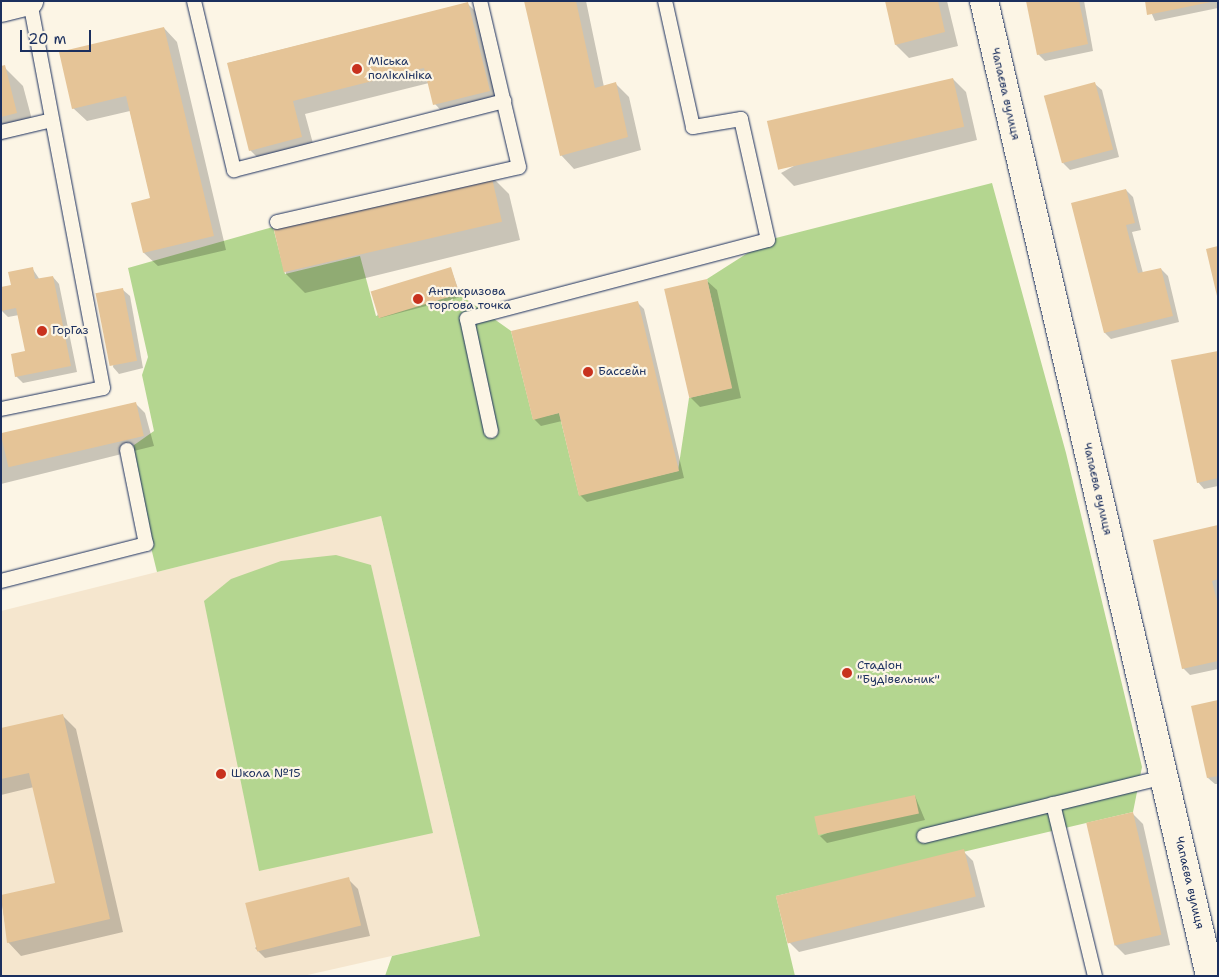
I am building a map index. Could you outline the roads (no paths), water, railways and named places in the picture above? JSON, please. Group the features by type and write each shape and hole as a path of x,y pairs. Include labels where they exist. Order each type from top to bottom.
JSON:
{"street":[{"path":"1,8 30,1"},
{"name":"Чапаєва вулиця","path":"984,1 1164,777 1212,973"}],"lane":[{"path":"1,409 103,388 30,1"},
{"path":"194,1 234,170 504,101"},
{"path":"277,222 519,166 480,1"},
{"path":"491,431 467,319 768,240 741,119 693,127 665,1"},
{"path":"1,132 52,120"},
{"path":"1,581 146,544 127,450"},
{"path":"924,836 1164,777"},
{"path":"1053,804 1095,976"}],"place":[{"name":"Міська поліклініка","path":"357,69"},
{"name":"Антикризова торгова точка","path":"418,299"},
{"name":"ГорГаз","path":"42,331"},
{"name":"Бассейн","path":"588,372"},
{"name":"Стадіон \"Будівельник\"","path":"847,673"},
{"name":"Школа №15","path":"221,774"}]}
